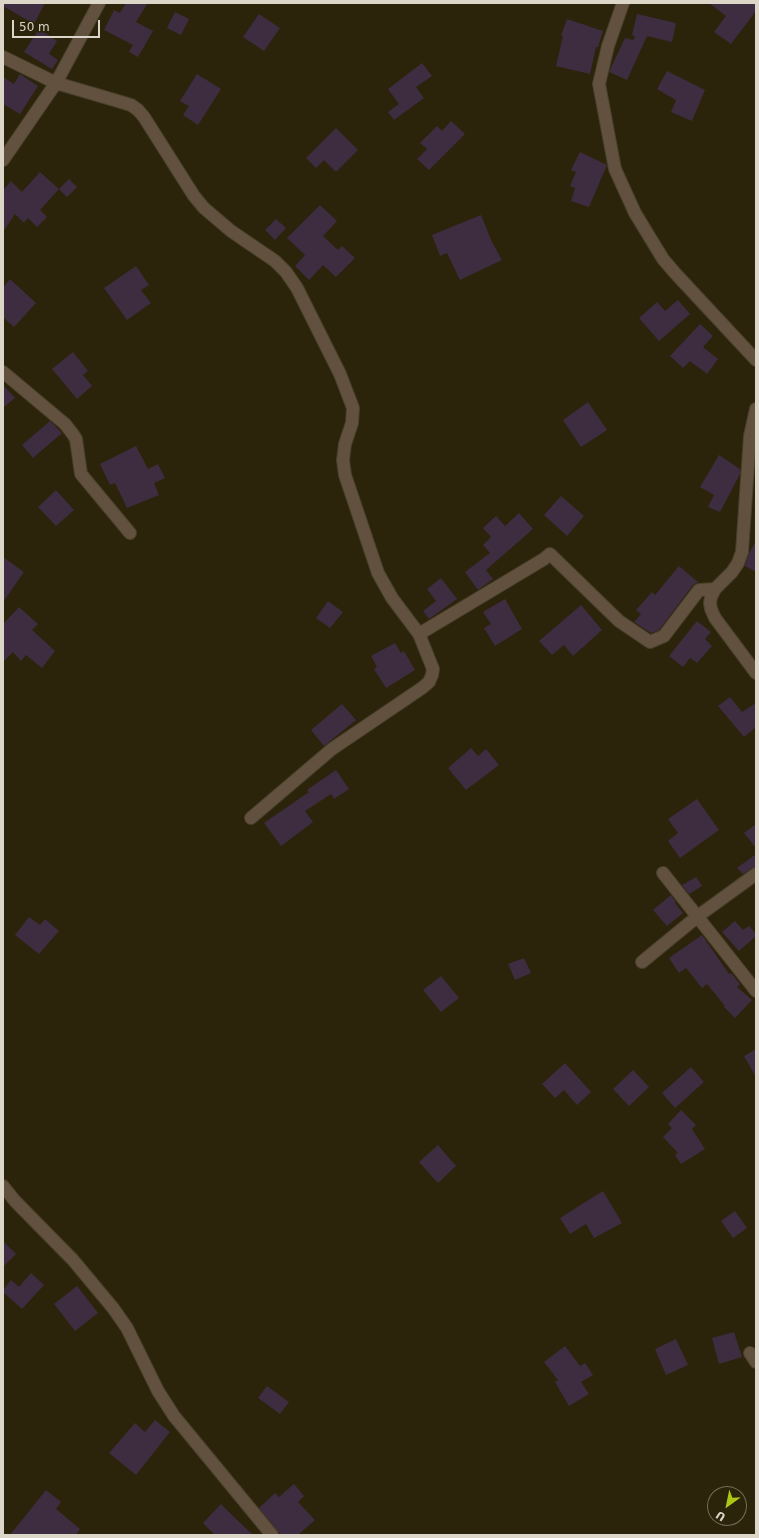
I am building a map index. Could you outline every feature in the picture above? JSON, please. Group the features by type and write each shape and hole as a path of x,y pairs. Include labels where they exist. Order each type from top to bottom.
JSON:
{"street":[{"path":"3,160 56,84 99,3"},
{"path":"623,3 608,46 599,84 615,169 635,213 663,259 675,274 756,360"},
{"path":"3,57 56,84 131,105 138,110 199,202 225,226 275,261 286,272 297,288 340,374 353,408 352,422 345,444 343,460 345,475 375,566 392,598 419,634 433,668 432,675 429,682 422,688 332,749 251,818"},
{"path":"3,372 65,424 76,439 80,474 130,533"},
{"path":"756,408 750,436 742,552 738,563 732,572 711,596 710,603 715,618 756,673"},
{"path":"419,634 550,554 619,621 650,642 664,636 699,590 716,589"},
{"path":"663,873 756,991"},
{"path":"642,962 698,916 756,874"},
{"path":"3,1186 15,1201 73,1260 113,1308 127,1328 158,1391 174,1416 272,1535"}],"building":[{"path":"3,3 45,3 34,24 3,6"},
{"path":"126,3 148,3 136,22 153,31 138,57 129,52 133,45 104,30 114,10 120,13"},
{"path":"709,3 756,3 756,11 731,44 714,32 726,16"},
{"path":"175,12 189,19 181,35 167,28"},
{"path":"259,14 280,28 264,51 243,37"},
{"path":"637,14 676,23 672,42 647,36 627,80 609,72 625,38 633,40 635,37 632,35"},
{"path":"567,19 603,31 598,47 596,47 590,74 556,66 563,36 561,36"},
{"path":"39,29 57,41 49,54 58,60 52,69 24,52"},
{"path":"422,63 432,76 416,87 424,98 394,120 388,112 399,104 388,89"},
{"path":"667,71 705,90 692,121 671,112 676,100 657,89"},
{"path":"20,74 38,86 20,114 3,104 3,77 14,84"},
{"path":"197,74 221,89 198,125 183,115 189,106 180,101"},
{"path":"451,121 465,134 429,170 417,159 427,149 420,143 437,126 442,131"},
{"path":"336,128 358,150 336,172 324,160 316,168 306,158"},
{"path":"580,152 607,165 589,207 571,201 575,188 570,186 576,172 571,170"},
{"path":"40,172 59,189 40,210 47,217 37,227 28,218 24,223 15,214 3,232 3,190 11,181 22,192"},
{"path":"69,179 77,187 67,197 59,189"},
{"path":"320,205 337,221 323,236 338,250 342,246 355,258 336,277 323,265 309,280 295,266 305,255 287,238"},
{"path":"481,215 492,242 502,260 460,280 447,253 440,256 432,235"},
{"path":"276,219 286,228 275,240 265,230"},
{"path":"136,266 149,285 141,290 151,303 127,320 104,288"},
{"path":"10,279 36,303 14,327 3,317 3,287"},
{"path":"678,300 690,314 659,341 639,318 657,302 665,311"},
{"path":"700,324 713,336 703,347 718,359 707,374 690,361 683,368 670,356"},
{"path":"73,352 88,371 83,375 92,386 77,399 52,369"},
{"path":"3,385 15,398 3,408"},
{"path":"588,402 607,430 581,447 563,420"},
{"path":"50,421 62,433 33,458 22,445"},
{"path":"136,446 148,469 158,464 165,478 154,483 159,495 127,508 115,483 110,485 100,464"},
{"path":"719,455 740,469 740,474 720,512 708,507 714,495 700,487"},
{"path":"56,490 74,510 56,526 38,507"},
{"path":"561,496 584,516 567,536 544,515"},
{"path":"519,513 533,529 486,570 493,579 478,590 465,572 490,553 483,545 491,537 483,528 496,516 505,526"},
{"path":"756,541 756,572 745,566 749,553"},
{"path":"3,557 24,572 3,602"},
{"path":"679,566 698,582 693,585 659,630 651,633 634,622 641,614 636,610 652,592 655,595"},
{"path":"441,578 457,599 429,619 423,611 436,601 427,589"},
{"path":"505,599 522,629 495,646 484,628 491,624 483,612"},
{"path":"328,601 343,612 330,628 316,618"},
{"path":"581,605 602,630 573,656 564,645 552,655 539,641"},
{"path":"19,607 38,624 32,630 55,651 42,668 26,655 21,661 13,652 3,662 3,624"},
{"path":"697,621 711,632 705,639 712,646 697,663 690,658 683,667 669,656"},
{"path":"395,643 401,653 404,651 415,670 386,688 374,669 377,667 371,656"},
{"path":"730,697 742,712 756,703 756,727 744,737 718,706"},
{"path":"342,704 356,720 324,746 311,730"},
{"path":"471,748 478,756 486,749 499,765 466,790 448,768"},
{"path":"336,770 349,789 334,799 331,794 305,811 313,822 281,846 264,823 309,792 307,790"},
{"path":"697,799 719,830 680,858 668,841 678,833 668,819"},
{"path":"756,824 756,848 744,833"},
{"path":"756,854 756,867 743,874 737,868"},
{"path":"696,877 702,886 689,894 682,885"},
{"path":"671,895 683,913 667,926 653,910"},
{"path":"29,917 40,925 45,919 59,931 39,954 15,935"},
{"path":"735,921 743,930 749,926 756,934 756,936 739,951 722,932"},
{"path":"702,935 729,974 731,973 740,984 737,987 752,1000 735,1018 724,1007 725,1006 707,984 702,988 686,968 679,973 669,958"},
{"path":"524,958 531,973 515,980 508,964"},
{"path":"441,976 459,998 441,1012 423,990"},
{"path":"756,1049 756,1077 744,1056"},
{"path":"565,1063 591,1092 577,1105 564,1090 555,1098 542,1084"},
{"path":"691,1067 704,1082 675,1108 662,1093"},
{"path":"633,1070 649,1087 629,1106 613,1089"},
{"path":"681,1110 696,1125 692,1129 705,1149 681,1164 675,1155 678,1153 663,1137 672,1128 668,1124"},
{"path":"438,1145 456,1166 438,1183 419,1162"},
{"path":"603,1191 622,1223 594,1238 586,1224 570,1234 560,1218"},
{"path":"735,1211 747,1228 733,1238 721,1221"},
{"path":"3,1241 16,1254 3,1267"},
{"path":"31,1273 44,1285 22,1309 3,1292 3,1290 11,1280 19,1287"},
{"path":"77,1286 98,1313 75,1331 54,1304"},
{"path":"734,1332 742,1357 719,1364 712,1338"},
{"path":"676,1339 688,1365 666,1375 655,1349"},
{"path":"565,1346 580,1366 585,1363 593,1375 581,1382 589,1394 569,1406 555,1382 558,1380 544,1362"},
{"path":"267,1386 289,1402 280,1414 258,1398"},
{"path":"155,1420 170,1432 136,1475 109,1453 135,1423 145,1432"},
{"path":"294,1484 304,1496 298,1502 315,1520 298,1535 281,1535 259,1508 275,1493 279,1497"},
{"path":"46,1490 61,1502 56,1509 80,1529 76,1535 10,1535"},
{"path":"221,1504 253,1535 215,1535 203,1523"}]}
